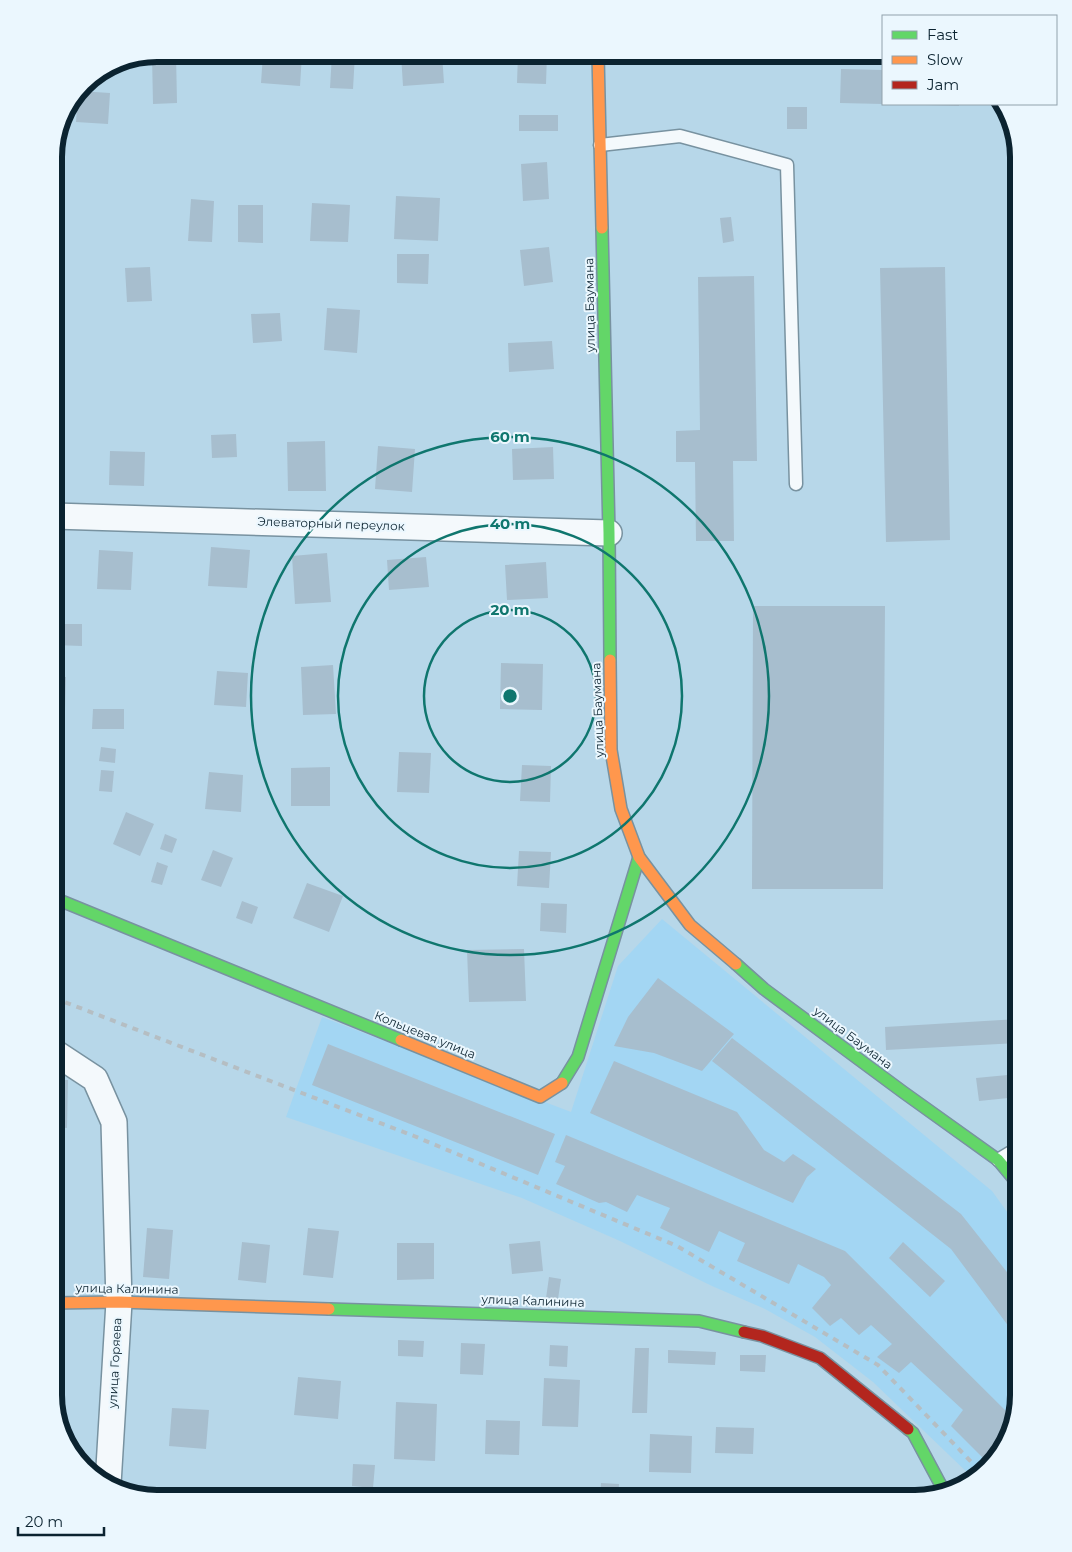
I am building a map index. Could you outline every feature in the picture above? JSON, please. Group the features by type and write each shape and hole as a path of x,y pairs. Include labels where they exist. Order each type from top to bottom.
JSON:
{"street":[{"name":"улица Баумана","path":"598,63 609,533 611,750 621,809 639,857 690,925 764,988 998,1160 1010,1174"},
{"name":"Элеваторный переулок","path":"63,516 609,533"},
{"name":"Кольцевая улица","path":"62,901 540,1097 562,1083 578,1056 639,857"},
{"name":"улица Горяева","path":"62,1058 94,1079 114,1122 119,1302 108,1476"},
{"name":"улица Калинина","path":"62,1303 119,1302 700,1321 762,1336 820,1358 913,1433 941,1485"}],"lane":[{"path":"600,145 680,136 787,165 796,484"},
{"path":"998,1160 1010,1153"}],"shaded area":[{"path":"662,919 992,1191 1010,1216 1009,1407 997,1442 982,1462 968,1473 873,1382 815,1337 765,1309 712,1286 620,1241 522,1198 286,1117 322,1017 571,1112 618,966"}],"building":[{"path":"152,63 176,63 177,103 153,104"},
{"path":"262,63 301,63 300,86 261,83"},
{"path":"331,63 354,63 353,89 330,88"},
{"path":"402,63 443,63 444,83 403,86"},
{"path":"518,63 547,63 546,84 517,83"},
{"path":"841,69 882,70 882,104 840,103"},
{"path":"89,92 110,93 108,124 76,122 77,107"},
{"path":"925,105 959,105 959,106"},
{"path":"787,107 807,107 807,129 787,129"},
{"path":"519,115 558,115 558,131 519,131"},
{"path":"547,162 549,199 523,201 521,164"},
{"path":"396,196 440,198 438,241 394,239"},
{"path":"191,199 214,201 212,242 188,241"},
{"path":"312,203 350,205 348,242 310,241"},
{"path":"238,205 263,205 263,243 238,242"},
{"path":"731,217 734,241 723,243 720,218"},
{"path":"549,247 553,282 524,286 520,250"},
{"path":"397,254 429,254 428,284 397,283"},
{"path":"150,267 152,301 127,302 125,268"},
{"path":"945,267 950,540 886,542 880,268"},
{"path":"754,276 757,461 733,461 734,541 696,541 695,462 676,462 676,431 700,430 698,277"},
{"path":"327,308 360,310 357,353 324,350"},
{"path":"280,313 282,341 253,343 251,314"},
{"path":"552,341 554,369 509,372 508,343"},
{"path":"236,434 237,457 212,458 211,435"},
{"path":"325,441 326,491 288,491 287,442"},
{"path":"378,446 415,449 412,492 375,489"},
{"path":"553,447 554,479 513,480 512,449"},
{"path":"110,451 145,452 144,486 109,485"},
{"path":"211,547 250,550 247,588 208,586"},
{"path":"99,550 133,552 131,590 97,589"},
{"path":"327,553 331,602 295,604 292,556"},
{"path":"426,557 429,587 389,590 387,560"},
{"path":"546,562 548,598 507,600 505,565"},
{"path":"753,606 885,606 883,889 752,889"},
{"path":"63,624 82,624 82,646 63,645"},
{"path":"501,663 543,664 542,710 500,709"},
{"path":"333,665 336,714 303,715 301,667"},
{"path":"217,671 248,673 246,707 214,705"},
{"path":"63,677 66,677 65,711 63,711"},
{"path":"93,709 124,709 124,729 92,729"},
{"path":"101,747 116,749 115,763 99,761"},
{"path":"399,752 431,753 429,793 397,792"},
{"path":"522,765 551,766 550,802 520,801"},
{"path":"330,767 330,806 291,806 291,768"},
{"path":"101,770 114,771 112,792 99,791"},
{"path":"209,772 243,775 241,812 205,809"},
{"path":"126,812 154,824 140,856 113,844"},
{"path":"165,834 177,839 172,853 160,849"},
{"path":"213,850 233,858 221,887 201,880"},
{"path":"519,851 551,852 549,888 517,886"},
{"path":"157,862 168,866 162,885 151,882"},
{"path":"307,883 343,896 329,932 293,918"},
{"path":"242,901 258,907 252,924 236,918"},
{"path":"541,903 567,904 566,933 540,931"},
{"path":"524,949 526,1001 469,1002 467,950"},
{"path":"658,978 734,1034 702,1071 654,1053 614,1046 628,1017"},
{"path":"1010,1019 1010,1043 886,1050 885,1027"},
{"path":"732,1038 961,1214 1010,1276 1010,1328 951,1249 712,1061"},
{"path":"328,1044 555,1134 538,1175 312,1085"},
{"path":"614,1061 737,1112 764,1150 784,1162 793,1154 816,1169 807,1177 793,1203 590,1113"},
{"path":"1010,1075 1010,1098 979,1101 976,1078"},
{"path":"62,1080 68,1080 67,1128 62,1128"},
{"path":"566,1135 845,1251 1008,1413 997,1442 984,1459 951,1426 963,1410 911,1362 899,1373 877,1357 892,1344 871,1325 859,1335 841,1318 830,1326 812,1308 831,1285 824,1277 798,1264 789,1284 737,1261 745,1243 719,1231 709,1252 660,1228 670,1208 637,1195 627,1212 606,1202 599,1203 556,1184 565,1166 555,1162"},
{"path":"147,1228 173,1230 169,1279 143,1277"},
{"path":"308,1228 339,1231 333,1278 303,1275"},
{"path":"540,1241 543,1271 512,1274 509,1244"},
{"path":"242,1242 270,1245 266,1283 238,1280"},
{"path":"903,1242 945,1281 930,1297 889,1258"},
{"path":"397,1243 434,1243 434,1279 397,1280"},
{"path":"549,1277 561,1279 558,1299 546,1298"},
{"path":"398,1340 424,1341 423,1357 398,1356"},
{"path":"461,1343 485,1344 483,1375 460,1374"},
{"path":"550,1345 568,1346 567,1367 549,1366"},
{"path":"635,1348 649,1348 647,1413 632,1413"},
{"path":"668,1350 716,1352 715,1365 668,1363"},
{"path":"740,1355 766,1355 765,1372 740,1371"},
{"path":"298,1377 341,1381 338,1419 294,1415"},
{"path":"544,1378 580,1380 578,1427 542,1426"},
{"path":"396,1402 437,1404 435,1461 394,1459"},
{"path":"172,1408 209,1410 206,1449 169,1446"},
{"path":"486,1420 520,1421 519,1455 485,1454"},
{"path":"716,1427 754,1428 753,1454 715,1453"},
{"path":"650,1434 692,1436 691,1473 649,1472"},
{"path":"353,1464 375,1465 373,1488 352,1486"},
{"path":"601,1483 619,1484 619,1490 601,1490"}],"railway":[{"path":"62,1001 414,1136 677,1246 878,1365 976,1467"}],"traffic: fast":[{"path":"602,228 610,660"},
{"path":"562,1083 578,1057 639,857"},
{"path":"62,901 401,1040"},
{"path":"736,964 764,989 998,1160 1010,1174"},
{"path":"329,1309 699,1321 744,1332"},
{"path":"908,1429 913,1433 941,1485"}],"traffic: slow":[{"path":"598,63 602,228"},
{"path":"610,660 611,750 621,809 639,857 690,925 736,964"},
{"path":"401,1040 540,1097 562,1083"},
{"path":"62,1303 119,1302 329,1309"}],"traffic: jam":[{"path":"744,1332 762,1336 820,1358 908,1429"}]}
